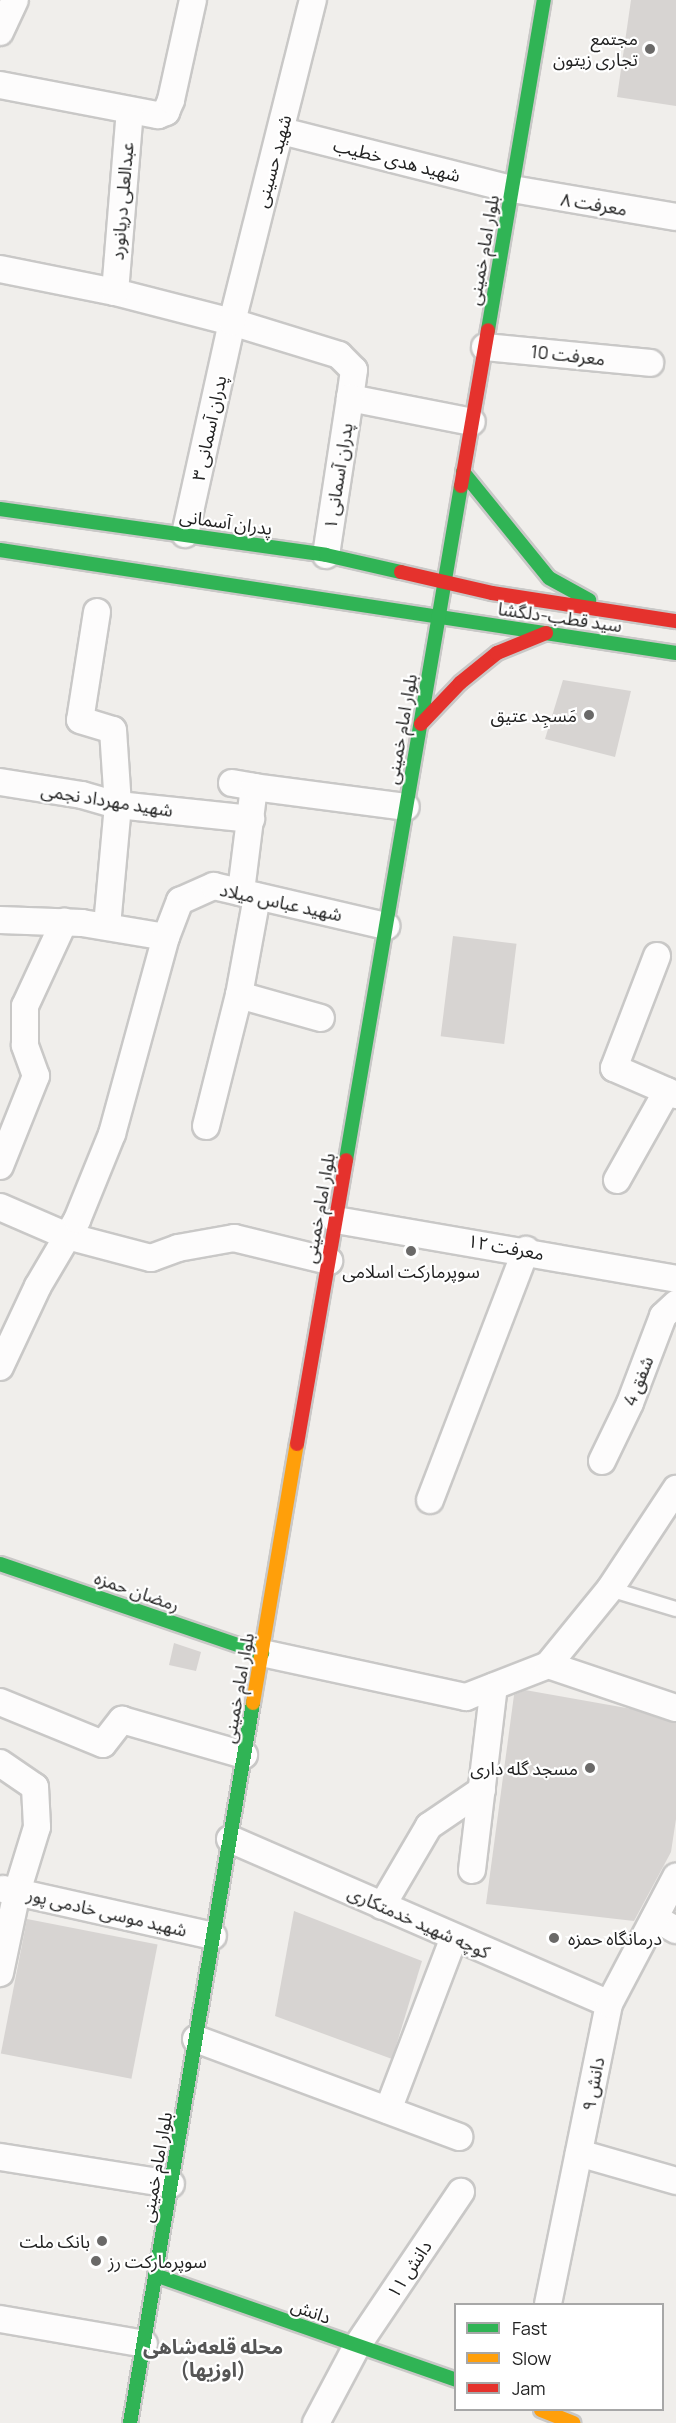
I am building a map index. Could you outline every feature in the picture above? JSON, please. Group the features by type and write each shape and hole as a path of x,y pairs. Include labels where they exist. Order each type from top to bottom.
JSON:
{"main road":[{"name":"بلوار امام خمینی","path":"130,2423 544,0"},
{"path":"463,472 549,578 606,610"},
{"name":"پدران آسمانی","path":"0,509 326,555 445,582"},
{"path":"0,550 290,591 439,618"},
{"name":"سید قطب-دلگشا","path":"445,582 676,621"},
{"name":"سید قطب-دلگشا","path":"439,618 676,652"},
{"path":"421,724 460,683 497,653 548,632"},
{"name":"رمضان حمزه","path":"0,1564 262,1653"},
{"name":"دانش","path":"155,2275 454,2379"},
{"path":"546,2411 574,2423"}],"street":[{"path":"0,32 15,0"},
{"path":"0,85 130,111 158,115 166,112 194,0"},
{"name":"شهید حسینی","path":"232,321 314,0"},
{"name":"عبدالعلی دریانورد","path":"115,292 130,111"},
{"name":"شهید هدی خطیب","path":"282,131 512,189"},
{"name":"معرفت ۸","path":"512,189 676,217"},
{"path":"0,269 115,292 232,321"},
{"name":"پدران آسمانی ۱","path":"232,321 339,355 354,370 326,555"},
{"name":"پدران آسمانی ۳","path":"185,534 232,321"},
{"name":"معرفت 10","path":"485,347 650,363"},
{"path":"350,398 472,422"},
{"path":"97,612 80,720 113,729 118,805 107,927"},
{"name":"شهید مهرداد نجمی","path":"0,782 82,795 118,805 251,819"},
{"path":"206,1126 239,995 249,894 251,819 243,785 406,807"},
{"name":"شهید عباس میلاد","path":"0,1367 10,1319 67,1236 112,1134 166,937 180,901 214,886 386,926"},
{"path":"0,920 64,922 166,937"},
{"path":"0,1166 36,1076 25,1045 25,1006 64,922"},
{"path":"617,1180 672,1093 614,1068 657,956"},
{"path":"239,995 321,1018"},
{"path":"0,1207 67,1236 151,1258 178,1248 234,1238 329,1261"},
{"name":"معرفت ۱۲","path":"336,1220 526,1250 676,1279"},
{"path":"430,1500 526,1250"},
{"name":"شفق 4","path":"602,1461 630,1403 663,1316 676,1304"},
{"path":"262,1653 466,1696 549,1665 610,1589 676,1489"},
{"path":"549,1665 676,1708"},
{"path":"472,1870 494,1686"},
{"path":"0,1702 103,1744 122,1720 244,1755"},
{"path":"0,1763 35,1788 37,1827 9,1890 0,1973"},
{"path":"382,1905 429,1826 482,1790"},
{"name":"کوچه شهید خدمتکاری","path":"230,1839 609,2004"},
{"name":"دانش ۹","path":"548,2303 609,2004 666,1924 676,1877"},
{"name":"شهید موسی خادمی پور","path":"9,1890 213,1936"},
{"path":"388,2110 454,1937"},
{"path":"196,2039 459,2137"},
{"path":"579,2153 676,2181"},
{"path":"0,2157 171,2184"},
{"name":"دانش ۱۱","path":"316,2423 357,2346 461,2192"},
{"path":"0,2319 144,2344"}],"lane":[{"path":"610,1589 676,1609"}],"building":[{"name":"مجتمع تجاری زیتون","path":"631,0 676,0 676,106 617,97"},
{"name":"مَسجِد عتیق","path":"563,680 631,691 615,757 545,739"},
{"path":"453,936 517,944 504,1044 441,1036"},
{"path":"174,1643 201,1652 196,1671 169,1665"},
{"name":"مسجد گله داری","path":"525,1690 632,1709 676,1723 676,1819 671,1852 634,1921 486,1904 514,1695"},
{"path":"294,1911 422,1961 392,2059 275,2016"},
{"path":"27,1919 158,1944 131,2079 1,2053"}],"traffic: fast":[{"path":"488,330 544,0"},
{"path":"463,472 549,578 589,600"},
{"path":"346,1160 461,486"},
{"path":"0,509 326,555 401,572"},
{"path":"0,550 676,653"},
{"path":"0,1564 262,1653"},
{"path":"130,2423 253,1703"},
{"path":"155,2275 454,2379"}],"traffic: slow":[{"path":"253,1703 297,1444"},
{"path":"544,2411 574,2423"}],"traffic: jam":[{"path":"461,486 488,330"},
{"path":"401,572 492,593 676,621"},
{"path":"421,724 460,683 497,653 546,633"},
{"path":"297,1444 346,1160"}],"place":[{"name":"مجتمع تجاری زیتون","path":"650,49"},
{"name":"مَسجِد عتیق","path":"589,715"},
{"name":"سوپرمارکت اسلامی","path":"411,1251"},
{"name":"مسجد گله داری","path":"590,1768"},
{"name":"درمانگاه حمزه","path":"554,1938"},
{"name":"بانک ملت","path":"102,2241"},
{"name":"سوپرمارکت رز","path":"96,2261"}],"district":[{"name":"محله قلعه‌شاهی (اوزیها)","path":"213,2358"}]}
